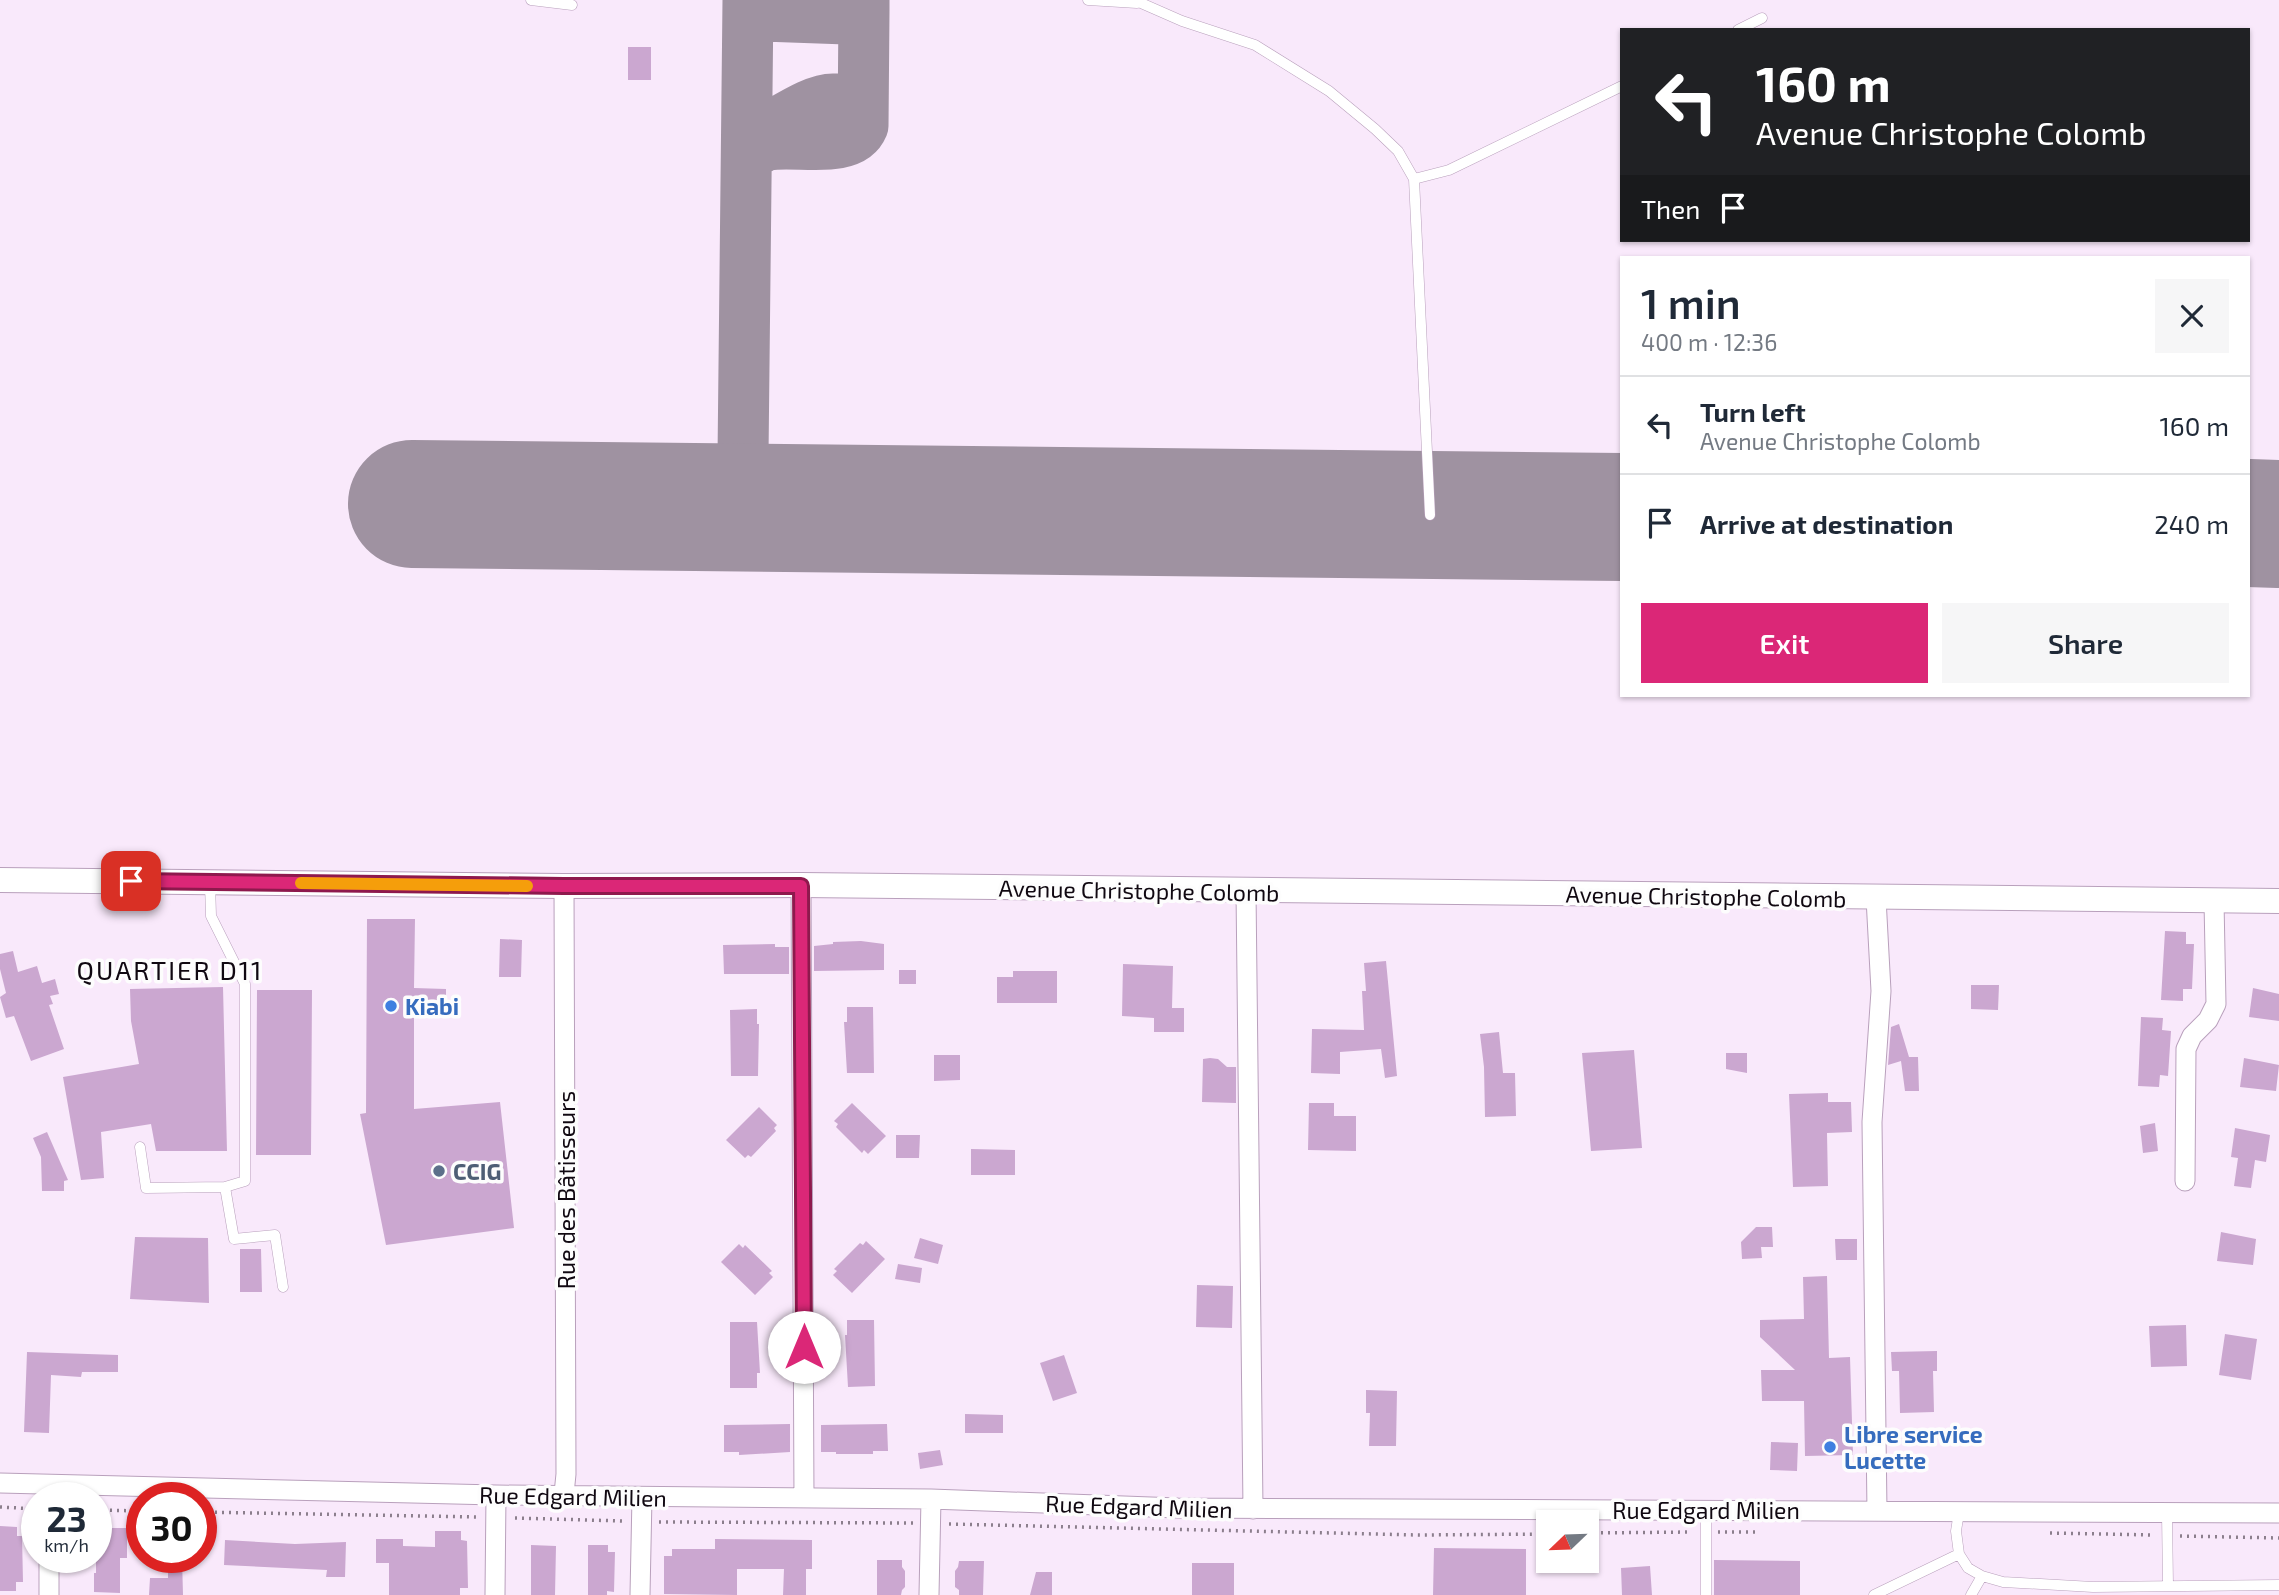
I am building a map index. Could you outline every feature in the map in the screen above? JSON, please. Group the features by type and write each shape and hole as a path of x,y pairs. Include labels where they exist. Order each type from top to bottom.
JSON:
{"street":[{"name":"Avenue Christophe Colomb","path":"0,880 2279,901"},
{"name":"Rue des Bâtisseurs","path":"564,886 567,1171 564,1494"},
{"path":"801,886 804,1498"},
{"path":"1246,891 1254,1509"},
{"path":"1876,898 1881,991 1872,1122 1877,1511"},
{"path":"2185,1181 2186,1049 2192,1035 2208,1020 2216,1004 2214,901"},
{"name":"Rue Edgard Milien","path":"0,1483 21,1486"},
{"name":"Rue Edgard Milien","path":"112,1492 931,1499 1254,1509 2279,1513"},
{"path":"495,1595 496,1495"},
{"path":"640,1595 642,1497"},
{"path":"929,1595 931,1499"},
{"path":"49,1573 49,1595"}],"lane":[{"path":"531,0 572,5"},
{"path":"1088,0 1135,1 1182,21 1255,44 1329,91 1376,128 1398,151 1414,179 1430,515"},
{"path":"1742,28 1762,18"},
{"path":"1414,179 1449,170 1620,87"},
{"path":"140,1147 146,1188 225,1187 245,1181 244,984 211,916 210,882"},
{"path":"225,1187 234,1238 275,1236 283,1287"},
{"path":"1706,1510 1706,1595"},
{"path":"1959,1511 1956,1531 1959,1554 1968,1568 1982,1576 2003,1582 2092,1587 2279,1585"},
{"path":"2166,1513 2168,1586"},
{"path":"1874,1595 1959,1554"},
{"path":"1971,1595 1982,1576"}],"path":[{"path":"0,1507 21,1508"},
{"path":"217,1512 642,1522 930,1523 1418,1535 1536,1534"},
{"path":"1600,1533 1761,1532"},
{"path":"2050,1533 2158,1535"},
{"path":"2171,1535 2279,1538"}],"building":[{"path":"628,47 651,47 651,80 628,80"},
{"name":"CCIG","path":"367,919 415,919 414,988 446,989 446,1016 414,1017 414,1109 500,1102 514,1228 386,1245 360,1114 366,1113"},
{"path":"2165,931 2186,932 2186,944 2194,944 2192,989 2183,989 2183,1001 2161,1000"},
{"path":"500,939 522,940 521,977 499,977"},
{"path":"861,941 884,944 884,970 814,971 814,946"},
{"path":"775,944 775,947 789,947 789,974 724,974 723,945"},
{"path":"13,951 18,972 37,966 42,983 55,979 59,994 50,996 53,1004 49,1005 64,1049 31,1061 14,1016 6,1018 0,997 6,993 0,969 0,954"},
{"path":"1386,961 1397,1076 1385,1078 1381,1049 1340,1052 1340,1074 1311,1073 1312,1029 1364,1030 1364,963"},
{"path":"1123,964 1173,966 1172,1008 1184,1008 1184,1032 1154,1032 1154,1018 1122,1016"},
{"path":"899,970 916,970 916,984 899,984"},
{"path":"1013,971 1057,971 1057,1003 997,1003 997,977 1013,977"},
{"path":"1971,985 1999,985 1998,1010 1971,1009"},
{"path":"223,987 227,1151 156,1151 151,1124 101,1132 104,1178 81,1180 63,1077 139,1064 131,1021 130,989"},
{"path":"2253,988 2279,994 2279,1021 2249,1017"},
{"path":"257,990 312,990 311,1155 256,1155"},
{"path":"847,1007 873,1007 874,1073 847,1073 844,1022 847,1022"},
{"path":"757,1009 758,1076 731,1076 730,1010"},
{"path":"2141,1017 2163,1018 2162,1030 2171,1031 2168,1076 2160,1075 2159,1087 2138,1086"},
{"path":"1899,1024 1909,1057 1918,1057 1919,1091 1905,1091 1901,1061 1888,1065 1891,1027"},
{"path":"1499,1032 1503,1073 1515,1073 1516,1116 1485,1117 1480,1034"},
{"path":"1634,1050 1642,1148 1591,1151 1582,1053"},
{"path":"1726,1053 1747,1053 1747,1073 1726,1069"},
{"path":"934,1055 960,1055 960,1080 934,1081"},
{"path":"2244,1058 2279,1065 2276,1091 2240,1087"},
{"path":"1203,1059 1218,1059 1227,1067 1236,1067 1236,1103 1202,1102"},
{"path":"1828,1093 1828,1102 1851,1102 1852,1132 1827,1133 1828,1186 1793,1187 1789,1094"},
{"path":"852,1103 886,1136 868,1154 864,1150 862,1153 836,1127 838,1124 834,1121"},
{"path":"1309,1103 1334,1103 1334,1116 1356,1116 1356,1151 1308,1150"},
{"path":"759,1107 777,1125 774,1128 776,1131 751,1157 748,1155 745,1158 726,1140"},
{"path":"2155,1123 2158,1151 2143,1153 2140,1126"},
{"path":"2235,1128 2270,1135 2266,1162 2255,1160 2251,1188 2234,1186 2238,1158 2231,1157"},
{"path":"47,1132 68,1180 64,1181 64,1191 42,1191 41,1157 33,1138"},
{"path":"896,1135 920,1135 919,1158 896,1158"},
{"path":"971,1149 1015,1150 1015,1175 971,1175"},
{"path":"1756,1227 1772,1227 1773,1247 1761,1247 1762,1258 1742,1259 1741,1242"},
{"path":"2221,1232 2256,1239 2253,1265 2217,1261"},
{"path":"135,1237 208,1238 209,1303 130,1299"},
{"path":"920,1238 943,1245 938,1264 914,1258"},
{"path":"1835,1239 1857,1239 1857,1260 1836,1260"},
{"path":"866,1241 885,1259 852,1293 833,1275 837,1271 834,1269 860,1243 863,1245"},
{"path":"739,1244 743,1248 745,1245 772,1271 769,1273 773,1277 755,1295 721,1262"},
{"path":"240,1249 261,1249 262,1292 240,1292"},
{"path":"898,1264 922,1268 920,1283 895,1279"},
{"path":"1827,1276 1829,1358 1850,1357 1853,1455 1805,1456 1804,1401 1762,1401 1761,1370 1795,1370 1760,1337 1760,1320 1804,1319 1803,1277"},
{"path":"1197,1285 1233,1286 1232,1328 1196,1327"},
{"path":"847,1320 874,1320 875,1386 848,1387 845,1335"},
{"path":"730,1322 757,1322 760,1373 757,1373 757,1388 730,1388"},
{"path":"2186,1325 2187,1366 2151,1367 2149,1326"},
{"path":"2225,1334 2257,1339 2251,1380 2219,1375"},
{"path":"1937,1351 1937,1371 1933,1371 1934,1412 1900,1413 1899,1371 1892,1371 1891,1352"},
{"path":"27,1352 118,1355 118,1372 82,1372 81,1377 51,1375 49,1433 24,1432"},
{"path":"1064,1355 1077,1393 1053,1401 1040,1363"},
{"path":"1366,1390 1397,1391 1396,1446 1369,1446 1370,1413 1366,1413"},
{"path":"965,1414 1003,1415 1003,1433 965,1433"},
{"path":"790,1424 790,1452 739,1455 739,1452 724,1452 724,1425"},
{"path":"887,1424 888,1451 873,1451 873,1454 821,1452 821,1425"},
{"path":"1771,1442 1798,1443 1797,1471 1770,1470"},
{"path":"940,1450 943,1465 920,1469 918,1453"},
{"path":"0,1526 17,1527 17,1536 21,1536 23,1582 16,1582 16,1591 0,1591"},
{"path":"112,1528 126,1528 126,1558 120,1558 120,1593 94,1592 94,1573 112,1573"},
{"path":"435,1531 461,1531 461,1540 467,1541 468,1588 460,1588 460,1595 389,1595 389,1563 376,1563 376,1539 403,1539 403,1546 435,1547"},
{"path":"715,1539 812,1540 812,1569 806,1569 806,1595 783,1595 784,1569 737,1569 737,1595 664,1594 664,1556 672,1556 672,1549 715,1549"},
{"path":"225,1540 295,1544 346,1542 345,1577 326,1577 327,1570 224,1565"},
{"path":"531,1545 556,1546 555,1595 531,1595"},
{"path":"588,1545 608,1545 608,1552 615,1552 614,1592 607,1591 607,1595 588,1595"},
{"path":"1434,1548 1526,1549 1526,1595 1433,1595"},
{"path":"877,1560 902,1560 905,1587 901,1595 877,1595"},
{"path":"1714,1560 1800,1561 1800,1595 1714,1595"},
{"path":"959,1561 984,1561 983,1595 959,1595 959,1590 955,1587 955,1571"},
{"path":"1192,1563 1234,1563 1234,1595 1192,1595"},
{"path":"1650,1566 1652,1595 1622,1595 1621,1568"},
{"path":"1036,1572 1052,1572 1052,1595 1030,1595"},
{"path":"168,1573 182,1573 183,1595 149,1595 150,1578 168,1578"}],"taxiway":[{"path":"674,507 699,502 718,494 732,480 743,457 748,0"},
{"path":"749,25 763,16 847,19 864,11 864,0"},
{"path":"747,158 765,146 833,144 856,135 863,126 864,11"},
{"path":"760,132 807,106 827,99 843,101 863,117"},
{"path":"743,457 752,477 763,490 796,509"},
{"path":"412,504 409,486 413,476 424,474 439,477 495,505"}],"runway":[{"path":"412,504 1620,517"},
{"path":"2250,523 2279,524"}],"slow traffic":[{"path":"301,883 527,886"}],"place":[{"name":"Kiabi","path":"391,1006"},
{"name":"CCIG","path":"439,1171"},
{"name":"Libre service Lucette","path":"1830,1447"}],"district":[{"name":"QUARTIER D11","path":"170,969"}],"route":[{"path":"131,881 801,886 804,1347"}]}
